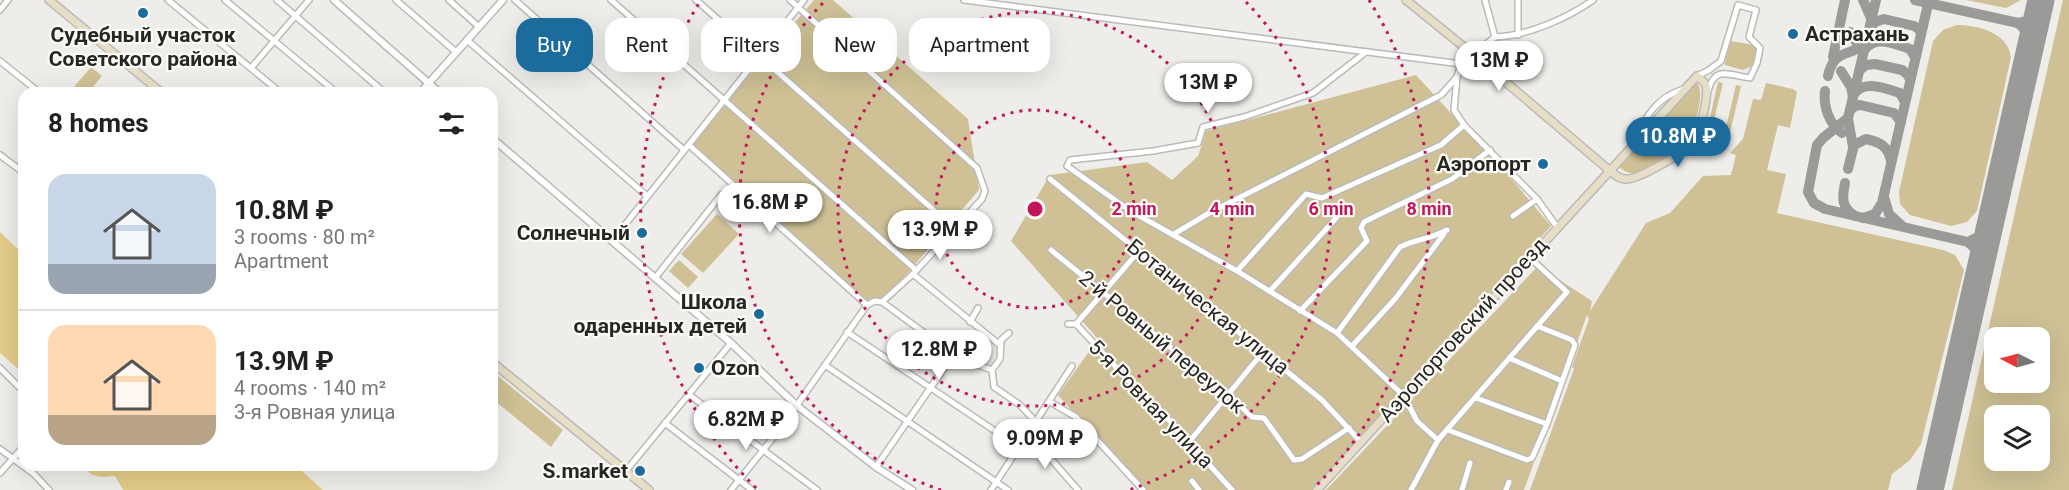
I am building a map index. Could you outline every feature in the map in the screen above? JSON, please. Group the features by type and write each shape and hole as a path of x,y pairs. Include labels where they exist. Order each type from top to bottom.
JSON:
{"main road":[{"path":"49,0 151,87"},
{"path":"1409,1 1621,178 1633,179 1692,144 1698,133 1706,95 1706,86 1697,76"},
{"name":"Аэропортовский проезд","path":"1317,490 1697,76"},
{"path":"498,367 649,490"}],"street":[{"path":"0,10 9,0"},
{"path":"168,0 274,87"},
{"path":"225,0 330,87"},
{"path":"277,0 378,87"},
{"path":"251,68 309,0"},
{"path":"334,0 433,87"},
{"path":"396,0 456,52"},
{"path":"449,0 479,27"},
{"path":"425,87 503,0"},
{"path":"515,0 867,305"},
{"path":"611,0 970,322 1000,345"},
{"path":"696,0 717,18"},
{"path":"790,0 977,168 986,191 982,199 915,272 882,302"},
{"path":"790,18 804,0"},
{"path":"964,0 1461,64"},
{"path":"1485,0 1496,37"},
{"path":"1518,0 1518,35"},
{"path":"1557,227 1537,199 1464,125 1454,110 1457,77 1461,64 1496,37 1518,35 1555,20 1593,0"},
{"path":"1697,76 1720,61 1738,5 1756,10 1749,37 1760,48 1757,63 1750,78 1721,73 1715,75 1706,95"},
{"path":"467,40 647,196"},
{"path":"1366,52 1313,93 1244,117 1203,127 1198,142 1153,151 1070,160 1066,166 1129,210 1237,271 1337,333 1404,396 1417,421 1438,440"},
{"path":"0,61 32,87"},
{"path":"612,241 748,72"},
{"path":"779,72 954,228"},
{"path":"1174,234 1211,212 1441,95 1457,77"},
{"path":"1237,271 1306,194 1322,198 1441,145 1464,125"},
{"path":"498,143 731,343 796,405 876,467 912,490"},
{"path":"1300,311 1367,241 1361,228 1364,222 1452,179 1490,150"},
{"path":"0,155 18,168"},
{"name":"Ботаническая улица","path":"1050,179 1322,400 1361,441"},
{"path":"655,278 721,195"},
{"path":"1513,216 1537,199"},
{"path":"1270,291 1337,217"},
{"path":"1337,333 1400,246 1434,237 1447,230 1395,298 1352,346"},
{"name":"2-й Ровный переулок","path":"1051,250 1229,395 1252,417 1263,418 1294,460 1302,459 1348,428"},
{"path":"1076,324 1139,251"},
{"path":"1411,490 1438,440 1567,292 1529,258"},
{"path":"731,490 764,449 867,305 876,301 882,302 955,352 977,365 992,370"},
{"path":"970,322 978,308"},
{"name":"5-я Ровная улица","path":"1068,324 1076,324 1232,490"},
{"path":"1448,430 1527,460 1532,458 1547,424 1575,345 1574,342 1537,326"},
{"path":"847,332 1019,447"},
{"path":"1009,333 1001,340 1001,355 992,370 994,387 1017,402 1036,422"},
{"path":"625,472 731,343"},
{"path":"876,467 955,352"},
{"path":"1189,442 1263,352"},
{"path":"1509,358 1562,381"},
{"path":"825,365 1008,490"},
{"path":"991,490 1072,366"},
{"path":"0,368 18,386"},
{"path":"688,394 817,490"},
{"path":"1476,398 1547,424"},
{"path":"1050,402 1076,417 1143,490"},
{"path":"665,423 752,490"},
{"path":"1029,434 1078,490"},
{"path":"0,449 18,461"},
{"path":"0,473 18,453"},
{"path":"1462,490 1470,463"},
{"path":"30,471 49,490"},
{"path":"1192,481 1199,490"},
{"path":"1506,490 1509,482"}],"shaded area":[{"path":"814,0 833,0 853,18 813,18 813,72 897,72 897,56 909,67 909,72 915,72 968,119 979,190 886,298 865,301 778,220 689,145 752,72 801,72 801,18 798,18"},
{"path":"1966,0 2021,0 2006,8"},
{"path":"2063,0 2069,0 2069,490 1952,490 1984,349 1984,393 2050,393 2050,327 1989,327"},
{"path":"1957,25 1983,29 1998,36 2009,49 2011,57 1977,211 1967,222 1951,226 1910,215 1900,204 1899,192 1933,41 1943,30"},
{"path":"1730,41 1755,45 1757,49 1752,66 1743,70 1725,65"},
{"path":"91,67 102,76 93,87 74,87"},
{"path":"1416,75 1551,226 1314,490 1142,490 1058,395 1098,339 1011,241 1050,175 1147,162 1172,180 1198,156 1206,131"},
{"path":"1718,82 1723,83 1710,136 1706,135"},
{"path":"1692,83 1697,83 1700,102 1693,129 1687,141 1635,173 1627,172 1618,166"},
{"path":"1766,83 1797,92 1790,128 1778,125 1767,170 1786,174 1777,213 1943,250 1955,255 1964,270 1921,444 1910,460 1892,474 1888,490 1530,490 1574,369 1572,367 1589,319 1587,315 1524,490 1326,490 1538,266 1592,301 1590,311 1646,223 1670,213 1703,176 1731,175 1736,155 1730,153 1743,139 1753,99 1761,100"},
{"path":"1736,85 1741,86 1729,137 1724,136"},
{"path":"717,214 739,234 703,273 681,254"},
{"path":"0,232 18,249 18,369 0,353"},
{"path":"679,260 698,277 688,288 669,271"},
{"path":"498,376 563,430 551,447 498,403"},
{"path":"87,471 302,471 323,490 123,490 115,476 100,477"}],"taxiway":[{"path":"1834,59 1845,0"},
{"path":"1863,0 1871,18"},
{"path":"1876,0 1848,118 1817,145 1808,192 1814,203 1825,209 1968,242 1978,251 1980,268"},
{"path":"1915,0 2018,23 2028,36 2030,52"},
{"path":"1863,218 1875,214 1882,203 1929,0"},
{"path":"2018,23 2028,21 2039,10"},
{"path":"1870,28 1875,22 1884,19 1914,26 1921,34"},
{"path":"1850,32 1862,51"},
{"path":"1828,76 1839,56 1862,46 1867,40"},
{"path":"1865,49 1875,42 1886,42 1910,49 1915,57"},
{"path":"1860,70 1866,65 1875,64 1902,70 1910,79"},
{"path":"1841,71 1851,87 1853,97"},
{"path":"1854,94 1863,87 1876,86 1900,93 1905,102"},
{"path":"1825,91 1828,114 1842,133"},
{"path":"1850,110 1860,105 1894,113 1901,122"},
{"path":"1848,118 1853,147"},
{"path":"1848,169 1854,145 1866,139 1883,146 1891,161"},
{"path":"1845,183 1843,193 1845,206 1855,216"},
{"path":"1884,197 1889,214 1902,226"},
{"path":"1968,242 1984,234 1991,220"}],"runway":[{"path":"1930,490 2041,0"}],"place":[{"name":"Судебный участок Советского района","path":"143,13"},
{"name":"Астрахань","path":"1793,34"},
{"name":"Аэропорт","path":"1543,164"},
{"name":"Солнечный","path":"642,233"},
{"name":"Школа одаренных детей","path":"759,314"},
{"name":"Ozon","path":"699,368"},
{"name":"S.market","path":"640,471"}]}
